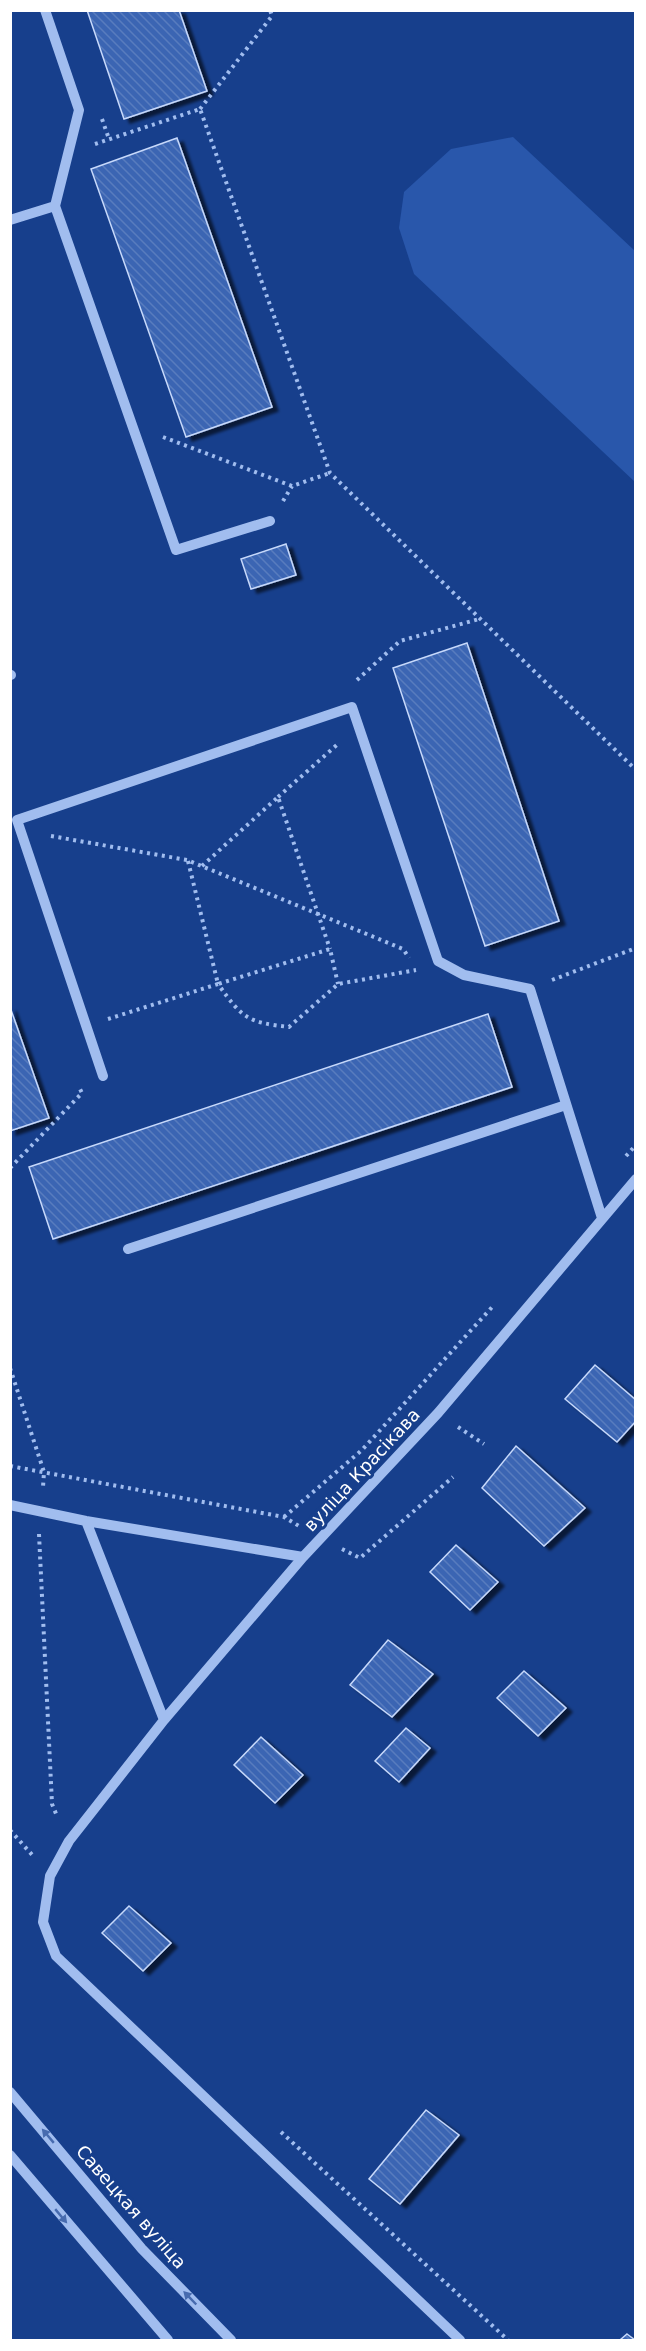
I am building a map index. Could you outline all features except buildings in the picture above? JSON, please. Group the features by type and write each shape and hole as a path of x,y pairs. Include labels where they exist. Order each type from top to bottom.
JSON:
{"street":[{"path":"45,10 80,110 55,206 176,550 270,521"},
{"path":"10,220 55,206"},
{"path":"102,1076 17,820 352,707 438,961 464,975 530,989 602,1218"},
{"path":"128,1249 566,1105"},
{"name":"вуліца Красікава","path":"10,1505 86,1521 303,1557 438,1413 636,1179"},
{"path":"86,1521 164,1720"},
{"path":"303,1557 164,1720 69,1841 50,1876 43,1922 56,1956 460,2340"},
{"name":"Савецкая вуліца","path":"10,2092 142,2249 231,2340"},
{"path":"10,2155 168,2340"}],"path":[{"path":"92,145 200,109 271,13 276,10"},
{"path":"200,109 330,472 636,770"},
{"path":"156,435 292,486 330,472"},
{"path":"346,684 357,680 400,641 480,618"},
{"path":"201,866 358,726 364,699 357,680"},
{"path":"278,797 330,949 338,984"},
{"path":"17,820 46,835 187,860 403,949 418,970 338,984 290,1027 258,1023 239,1013 218,984 187,860"},
{"path":"530,989 636,948"},
{"path":"86,1026 330,949"},
{"path":"10,1168 82,1093 78,1083"},
{"path":"625,1157 636,1145"},
{"path":"284,1517 362,1450 500,1298"},
{"path":"10,1368 44,1472 38,1553 52,1804 69,1841"},
{"path":"438,1413 484,1444"},
{"path":"10,1466 284,1517 360,1558 453,1477"},
{"path":"10,1830 50,1876"},
{"path":"273,2125 508,2340"}],"shaded area":[{"path":"513,137 635,251 635,482 414,274 399,228 404,192 451,149"}]}
